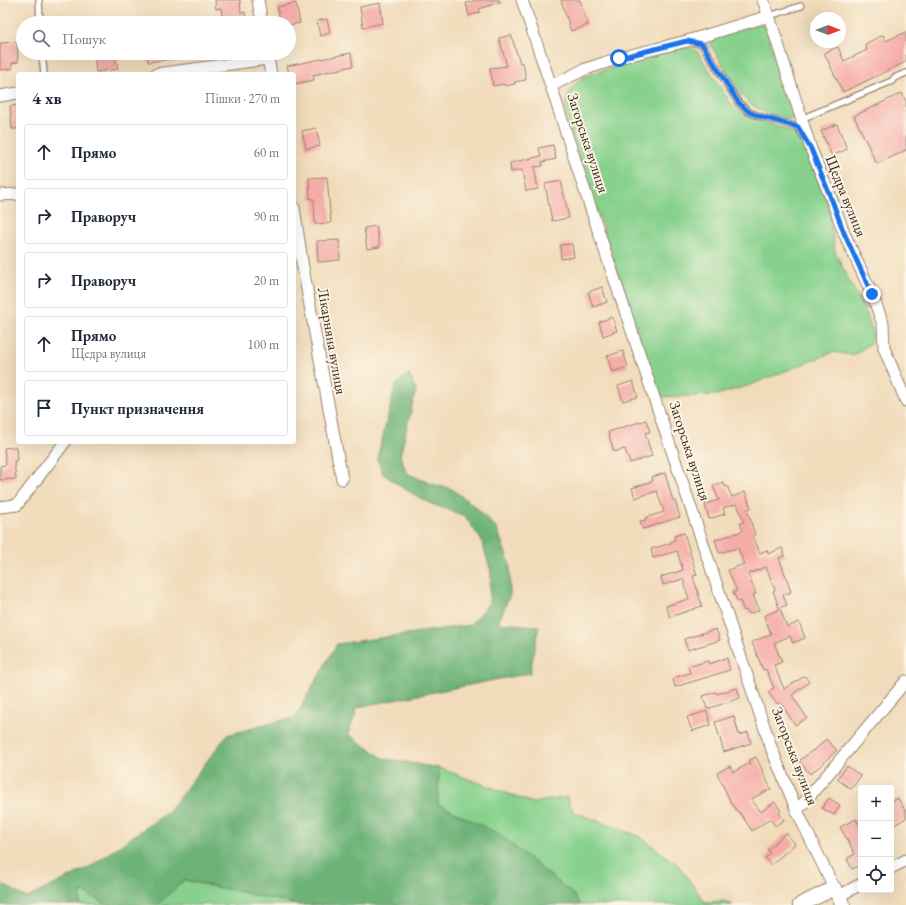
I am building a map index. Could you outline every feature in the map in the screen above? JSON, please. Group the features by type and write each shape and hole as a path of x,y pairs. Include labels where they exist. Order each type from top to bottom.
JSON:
{"street":[{"path":"258,0 261,16"},
{"name":"Загорська вулиця","path":"522,0 772,750 797,811 839,896"},
{"name":"Щедра вулиця","path":"763,0 811,149 844,233 872,294 883,324 884,348 906,401"},
{"path":"551,86 583,70 619,58 687,41 769,16"},
{"path":"168,72 243,60"},
{"path":"269,60 271,72"},
{"path":"0,96 16,93"},
{"path":"0,195 16,194"},
{"name":"Лікарняна вулиця","path":"296,232 299,269 342,479"},
{"path":"0,507 17,505 63,444"},
{"path":"797,811 906,681"},
{"path":"894,866 906,860"},
{"path":"800,905 839,896 858,886"}],"lane":[{"path":"39,0 40,16"},
{"path":"769,16 801,6"},
{"path":"687,41 702,44 738,102 749,112 798,127 811,149"},
{"path":"43,60 44,72"},
{"path":"802,119 892,81 894,78 906,72"}],"green space":[{"path":"762,24 769,33 771,45 779,70 795,111 795,117 789,120 766,113 750,104 737,91 710,44 709,38 750,25"},
{"path":"679,48 691,48 697,51 731,104 746,115 794,132 805,147 829,208 835,252 867,315 873,333 869,344 854,355 833,352 750,385 716,395 659,397 567,120 566,103 570,91 581,78"},
{"path":"409,374 416,390 400,456 407,473 429,483 452,489 478,509 497,529 510,565 510,595 498,623 539,626 530,673 358,707 348,734 383,758 439,768 438,804 499,834 574,895 580,905 301,905 184,880 158,905 105,905 103,902 81,891 80,905 0,905 0,883 27,898 88,868 168,812 227,735 295,717 337,644 470,625 489,603 491,572 482,541 465,516 429,503 403,488 383,474 377,459 396,384"},
{"path":"439,768 533,803 567,797 573,812 639,836 678,865 705,902 724,901 733,905 580,905 574,895 438,804"},
{"path":"184,880 301,905 157,904"},
{"path":"81,890 103,902 105,905 80,905"}],"building":[{"path":"215,0 240,0 241,13 245,12 245,16 222,16 221,8 216,9"},
{"path":"477,0 500,0 500,2 479,9 480,12 469,16 466,3"},
{"path":"561,0 580,0 588,25 571,31"},
{"path":"296,3 300,23 296,24 296,16 279,16 277,7"},
{"path":"380,3 383,23 363,27 360,7"},
{"path":"327,19 330,33 320,36 317,21"},
{"path":"906,32 906,62 843,92 824,53 838,48 844,61 867,50 865,44 883,35 886,41"},
{"path":"511,35 520,63 523,63 526,80 514,82 515,84 505,86 504,84 493,86 490,68 507,66 499,38"},
{"path":"16,42 16,60 18,60 18,62 12,63 12,69 0,70 0,43"},
{"path":"351,53 353,66 313,75 314,80 296,84 296,72 288,72 287,66"},
{"path":"95,60 116,60 118,69 96,72"},
{"path":"148,60 164,60 148,62"},
{"path":"902,93 906,102 906,150 877,164 854,116"},
{"path":"16,105 16,129 12,129 10,106"},
{"path":"837,124 847,149 832,156 821,131"},
{"path":"316,128 320,146 306,149 302,131"},
{"path":"553,145 556,159 542,162 543,166 534,167 538,189 526,191 522,170 511,172 510,163 541,156 539,148"},
{"path":"327,177 331,223 315,224 314,199 310,199 309,178"},
{"path":"561,181 569,218 552,221 545,184"},
{"path":"376,226 380,247 367,249 364,228"},
{"path":"339,240 340,260 318,262 317,241"},
{"path":"572,244 574,257 561,259 560,245"},
{"path":"602,287 607,302 593,307 588,292"},
{"path":"612,317 617,331 603,336 599,322"},
{"path":"623,351 628,367 612,372 607,356"},
{"path":"633,381 638,397 623,401 618,386"},
{"path":"646,420 650,432 645,433 652,456 630,463 625,449 614,452 608,432"},
{"path":"16,447 17,461 14,461 16,479 0,480 0,466 6,465 4,448"},
{"path":"665,473 673,501 675,500 680,517 643,529 640,521 664,512 657,491 635,498 632,488 653,481 652,477"},
{"path":"723,482 725,487 727,486 732,497 745,492 751,508 747,509 755,535 753,536 760,553 767,550 768,554 782,548 785,556 779,558 791,592 783,595 787,605 779,608 773,591 775,590 766,567 748,574 756,594 753,595 759,610 749,614 747,610 744,611 740,601 738,602 733,592 737,591 728,570 744,564 738,548 719,553 715,540 743,531 740,523 744,522 737,504 723,508 725,514 709,519 705,504 719,500 713,486"},
{"path":"684,533 697,575 693,576 702,606 670,617 666,606 689,599 683,579 663,585 661,577 683,570 677,551 653,558 651,549 671,543 670,542 675,540 674,536"},
{"path":"780,609 787,627 799,622 805,638 793,643 790,636 774,643 782,662 774,665 784,689 805,676 809,682 792,695 807,718 795,725 780,702 777,704 768,692 774,688 766,669 763,670 752,642 771,634 764,616"},
{"path":"716,629 720,640 688,650 684,639"},
{"path":"727,658 730,670 675,687 673,678 690,673 688,667 708,661 709,664"},
{"path":"737,688 740,698 707,709 703,696 716,692 717,694"},
{"path":"707,711 711,725 692,731 687,717"},
{"path":"734,716 739,735 748,732 751,743 724,752 715,722"},
{"path":"826,739 837,750 810,774 799,761 813,750 814,751"},
{"path":"756,757 771,789 751,799 761,812 775,802 781,811 779,813 784,820 775,826 770,819 752,831 731,803 717,773 730,766 733,772 750,763 748,761"},
{"path":"847,766 861,776 851,789 837,779"},
{"path":"829,798 840,805 834,815 822,808"},
{"path":"898,798 906,812 906,818 894,825 894,821 894,800"},
{"path":"856,819 858,823 858,866 852,869 847,859 855,854 840,827"},
{"path":"786,833 795,844 771,865 765,858 770,853 767,850"}],"route":[{"path":"619,58 687,41 702,44 738,102 749,112 798,127 811,149 844,233 872,294"}]}
